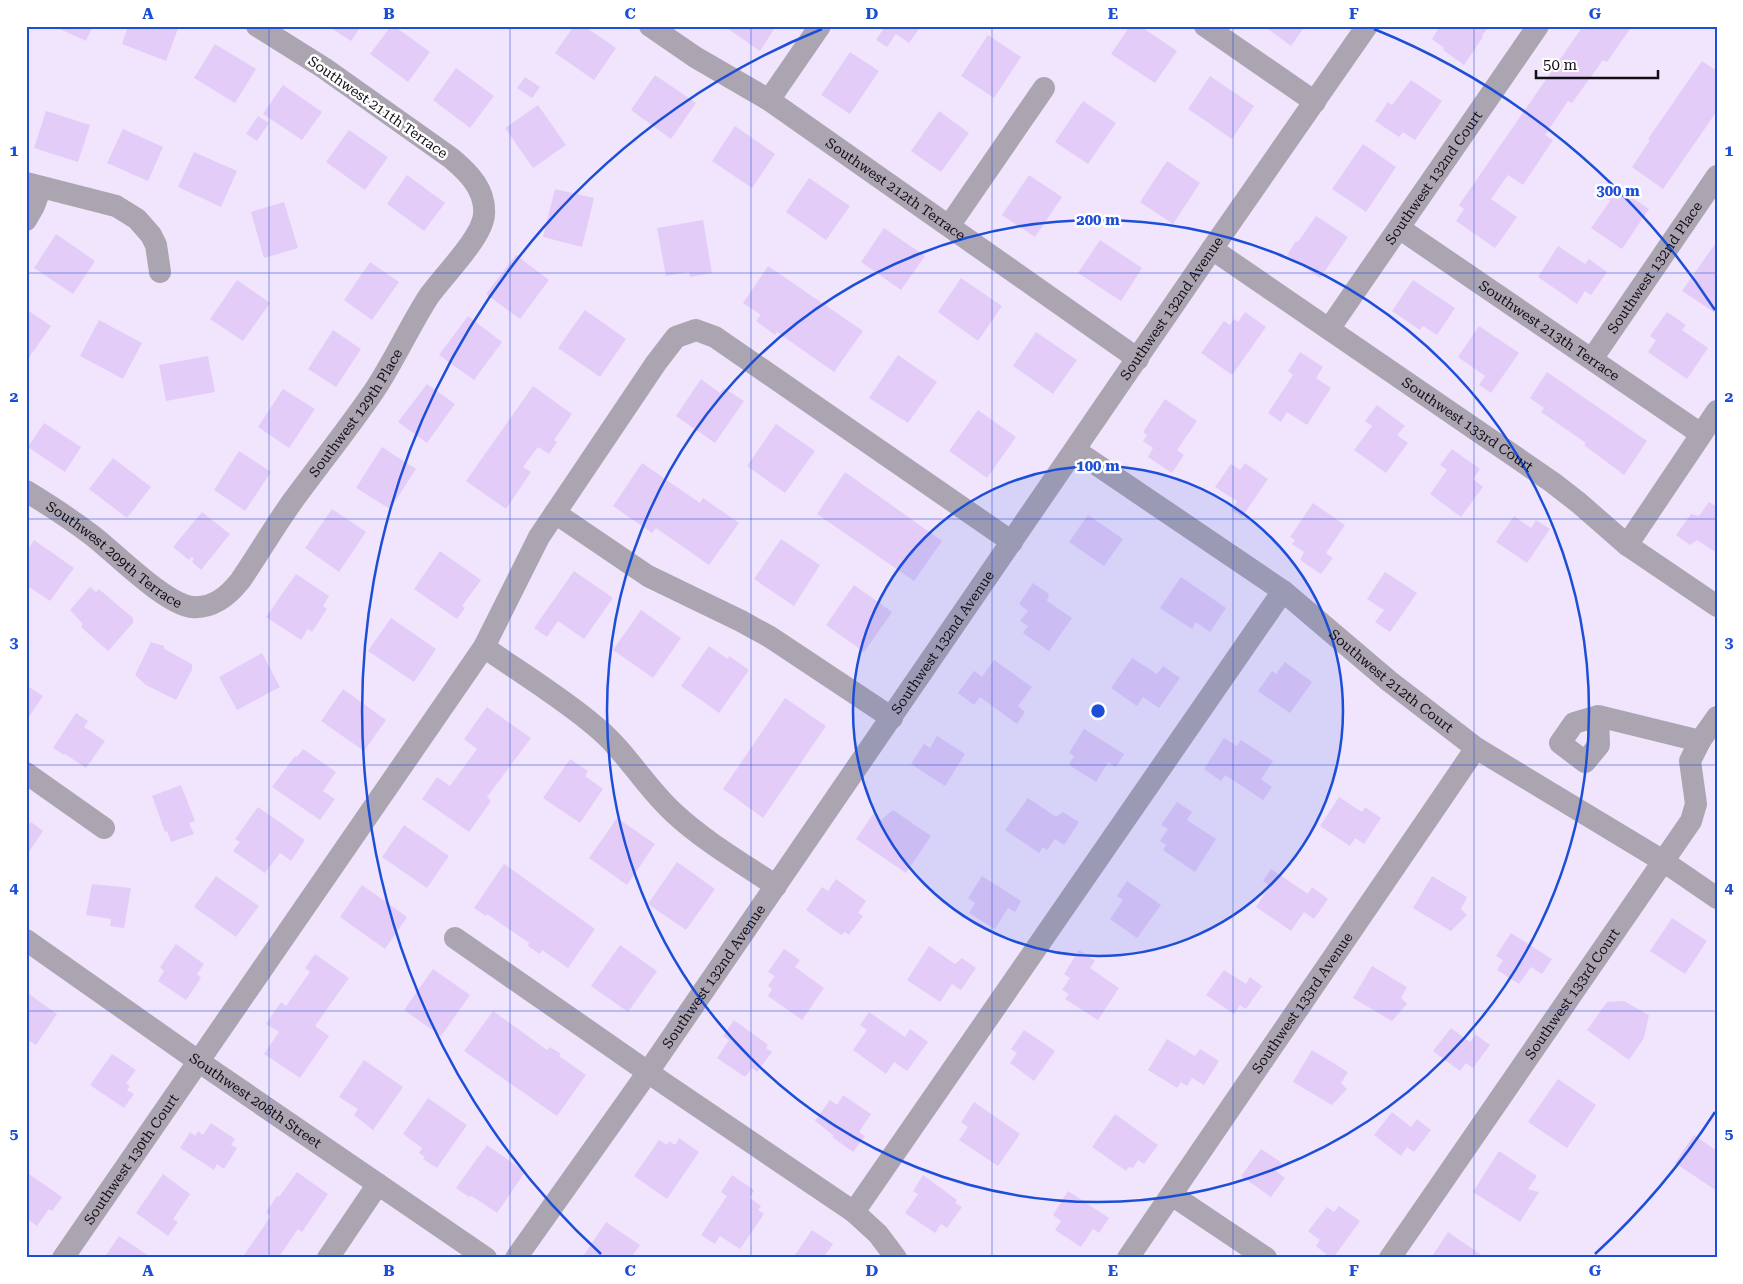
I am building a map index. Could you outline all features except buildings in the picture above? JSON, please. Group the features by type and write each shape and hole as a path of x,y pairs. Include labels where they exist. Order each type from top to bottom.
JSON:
{"street":[{"name":"Southwest 211th Terrace","path":"257,26 324,68 452,158 480,190 484,204"},
{"name":"Southwest 212th Terrace","path":"650,26 695,57 769,100 1138,358"},
{"path":"769,100 820,26"},
{"path":"1206,26 1315,102"},
{"name":"Southwest 132nd Avenue","path":"516,1258 648,1072 1367,26"},
{"name":"Southwest 132nd Court","path":"1329,329 1538,26"},
{"path":"949,226 1044,88"},
{"name":"Southwest 132nd Place","path":"1592,359 1717,176"},
{"path":"26,220 34,206 34,185 116,206 137,218 151,235 156,245 160,272"},
{"name":"Southwest 129th Place","path":"204,607 222,599 236,586 291,503 357,415 395,357 428,298 479,232 484,216 484,204"},
{"name":"Southwest 213th Terrace","path":"1400,228 1701,434"},
{"name":"Southwest 133rd Court","path":"1212,249 1552,482 1627,545 1717,606"},
{"name":"Southwest 130th Court","path":"63,1258 484,647 531,551 666,348 676,337 696,330 715,337 1012,542"},
{"path":"1627,545 1717,411"},
{"name":"Southwest 212th Court","path":"1075,450 1283,591 1389,682 1476,748 1663,861 1717,898"},
{"name":"Southwest 209th Terrace","path":"26,491 93,536 164,595 191,607 204,607"},
{"path":"555,513 648,576 770,637 892,718"},
{"path":"854,1212 1283,591"},
{"path":"484,647 596,726 614,742 673,813 776,886"},
{"path":"1598,716 1700,741"},
{"name":"Southwest 133rd Court","path":"1390,1258 1691,821 1696,804 1690,761 1700,741 1717,717"},
{"name":"Southwest 133rd Avenue","path":"1128,1258 1476,748"},
{"path":"26,773 104,828"},
{"path":"454,938 854,1212 878,1234 896,1258"},
{"name":"Southwest 208th Street","path":"26,940 198,1061 486,1258"},
{"path":"328,1258 378,1184"},
{"path":"1172,1195 1266,1258"}]}
